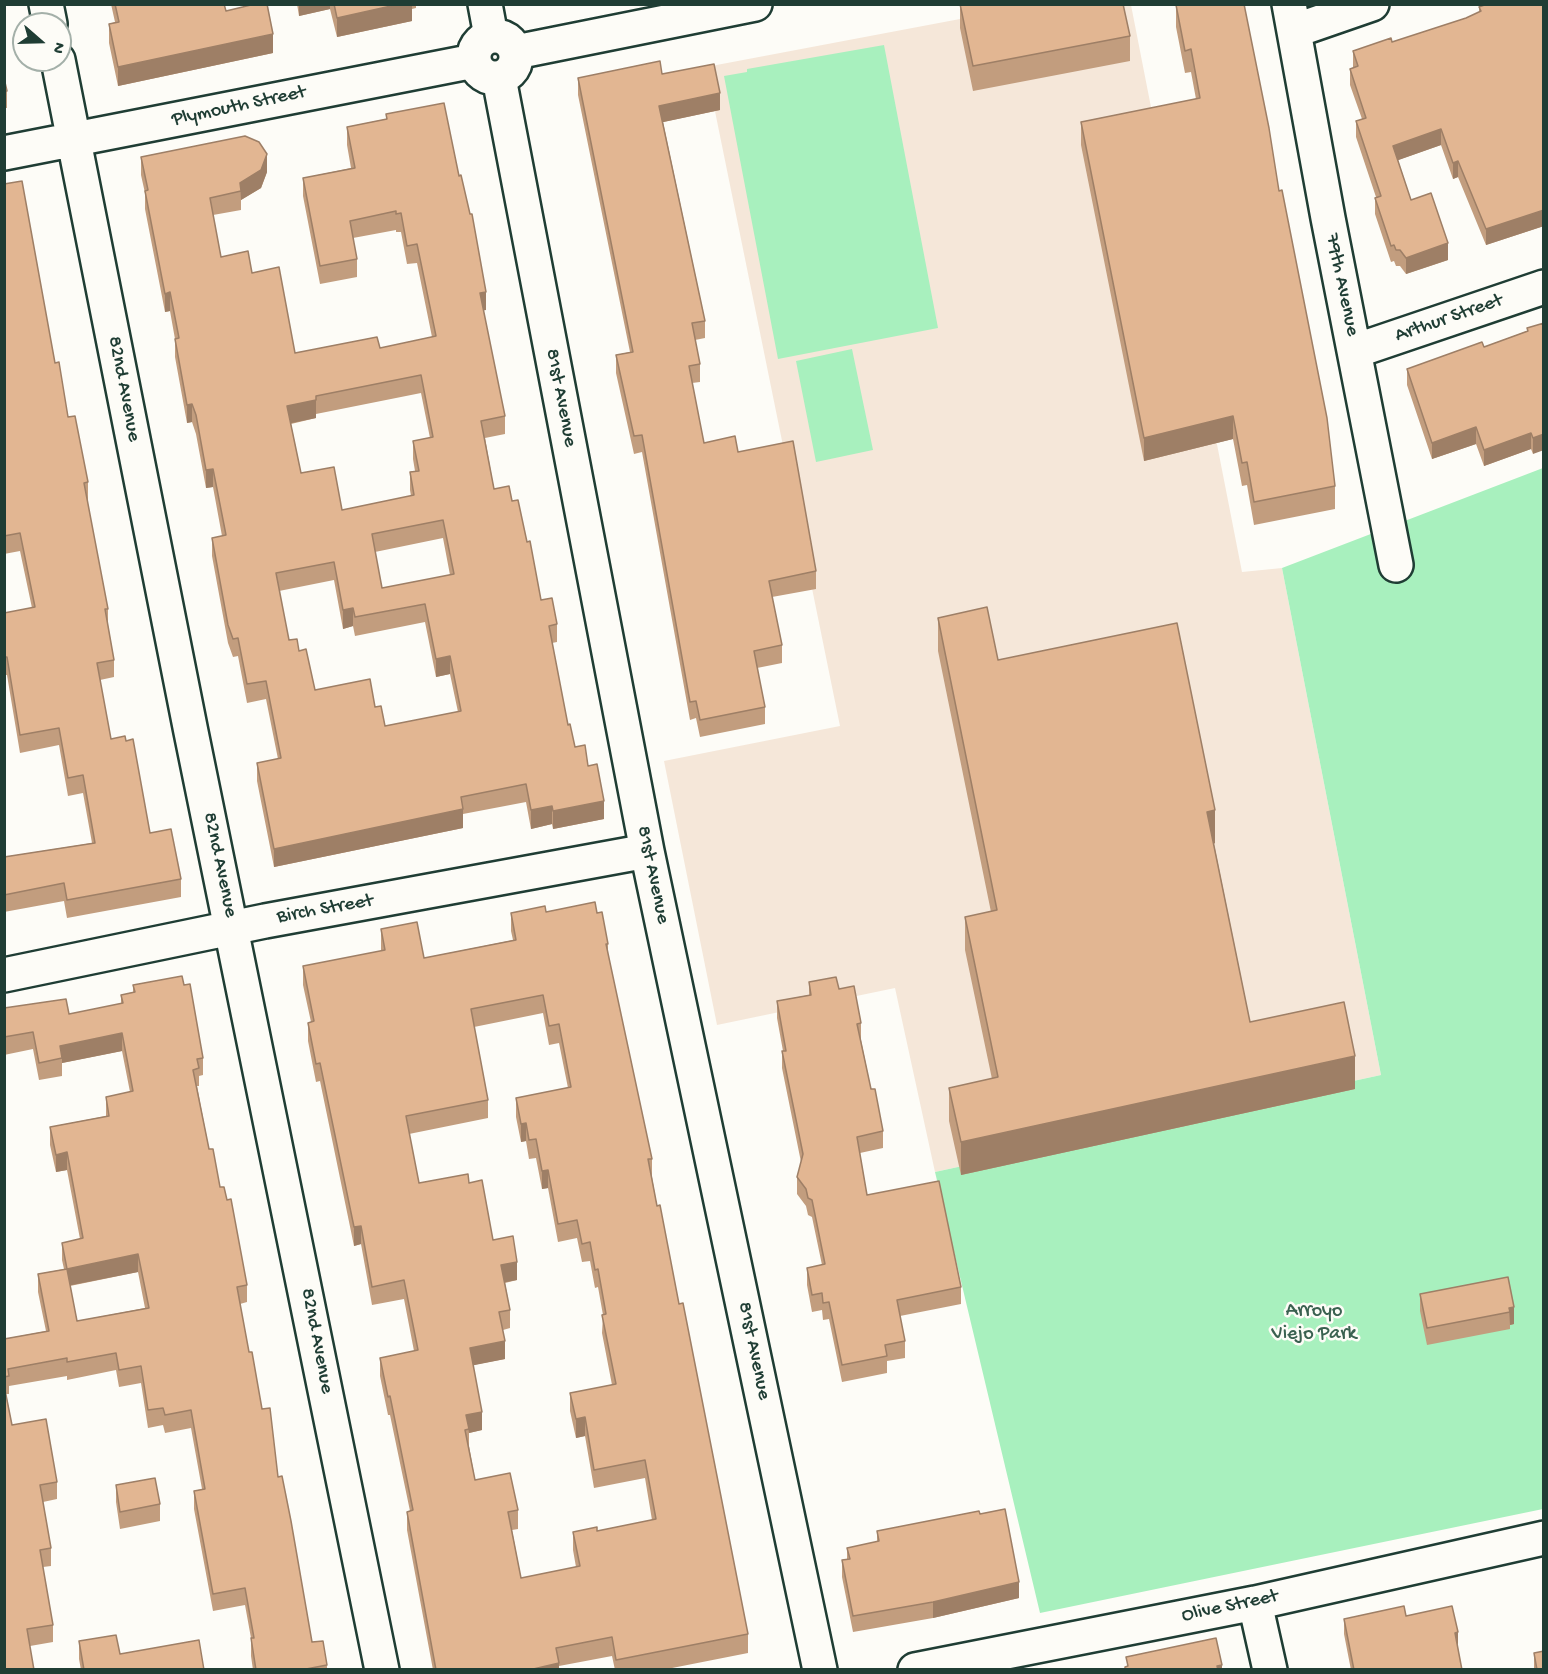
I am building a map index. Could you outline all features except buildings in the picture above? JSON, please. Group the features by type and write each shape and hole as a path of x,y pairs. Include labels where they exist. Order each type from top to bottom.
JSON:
{"street":[{"name":"81st Avenue","path":"485,4 647,851 820,1670"},
{"name":"Plymouth Street","path":"4,153 755,4"},
{"path":"1292,18 1372,4"},
{"name":"79th Avenue","path":"1292,18 1396,565"},
{"name":"82nd Avenue","path":"60,72 382,1670"},
{"name":"Arthur Street","path":"1355,351 1544,287"},
{"name":"Birch Street","path":"4,975 233,929 647,851"},
{"name":"Olive Street","path":"915,1670 1255,1603 1544,1538"},
{"path":"1255,1603 1270,1670"}],"shaded area":[{"path":"1034,5 1131,5 1242,572 1282,568 1381,1075 935,1172 895,988 717,1025 664,761 840,726 706,67"}],"green space":[{"path":"884,45 938,328 778,359 724,76 747,72 747,69"},
{"path":"852,349 873,450 816,462 796,361"},
{"name":"Arroyo Viejo Park","path":"1543,468 1543,1509 1040,1613 935,1172 1381,1075 1282,568"}]}
